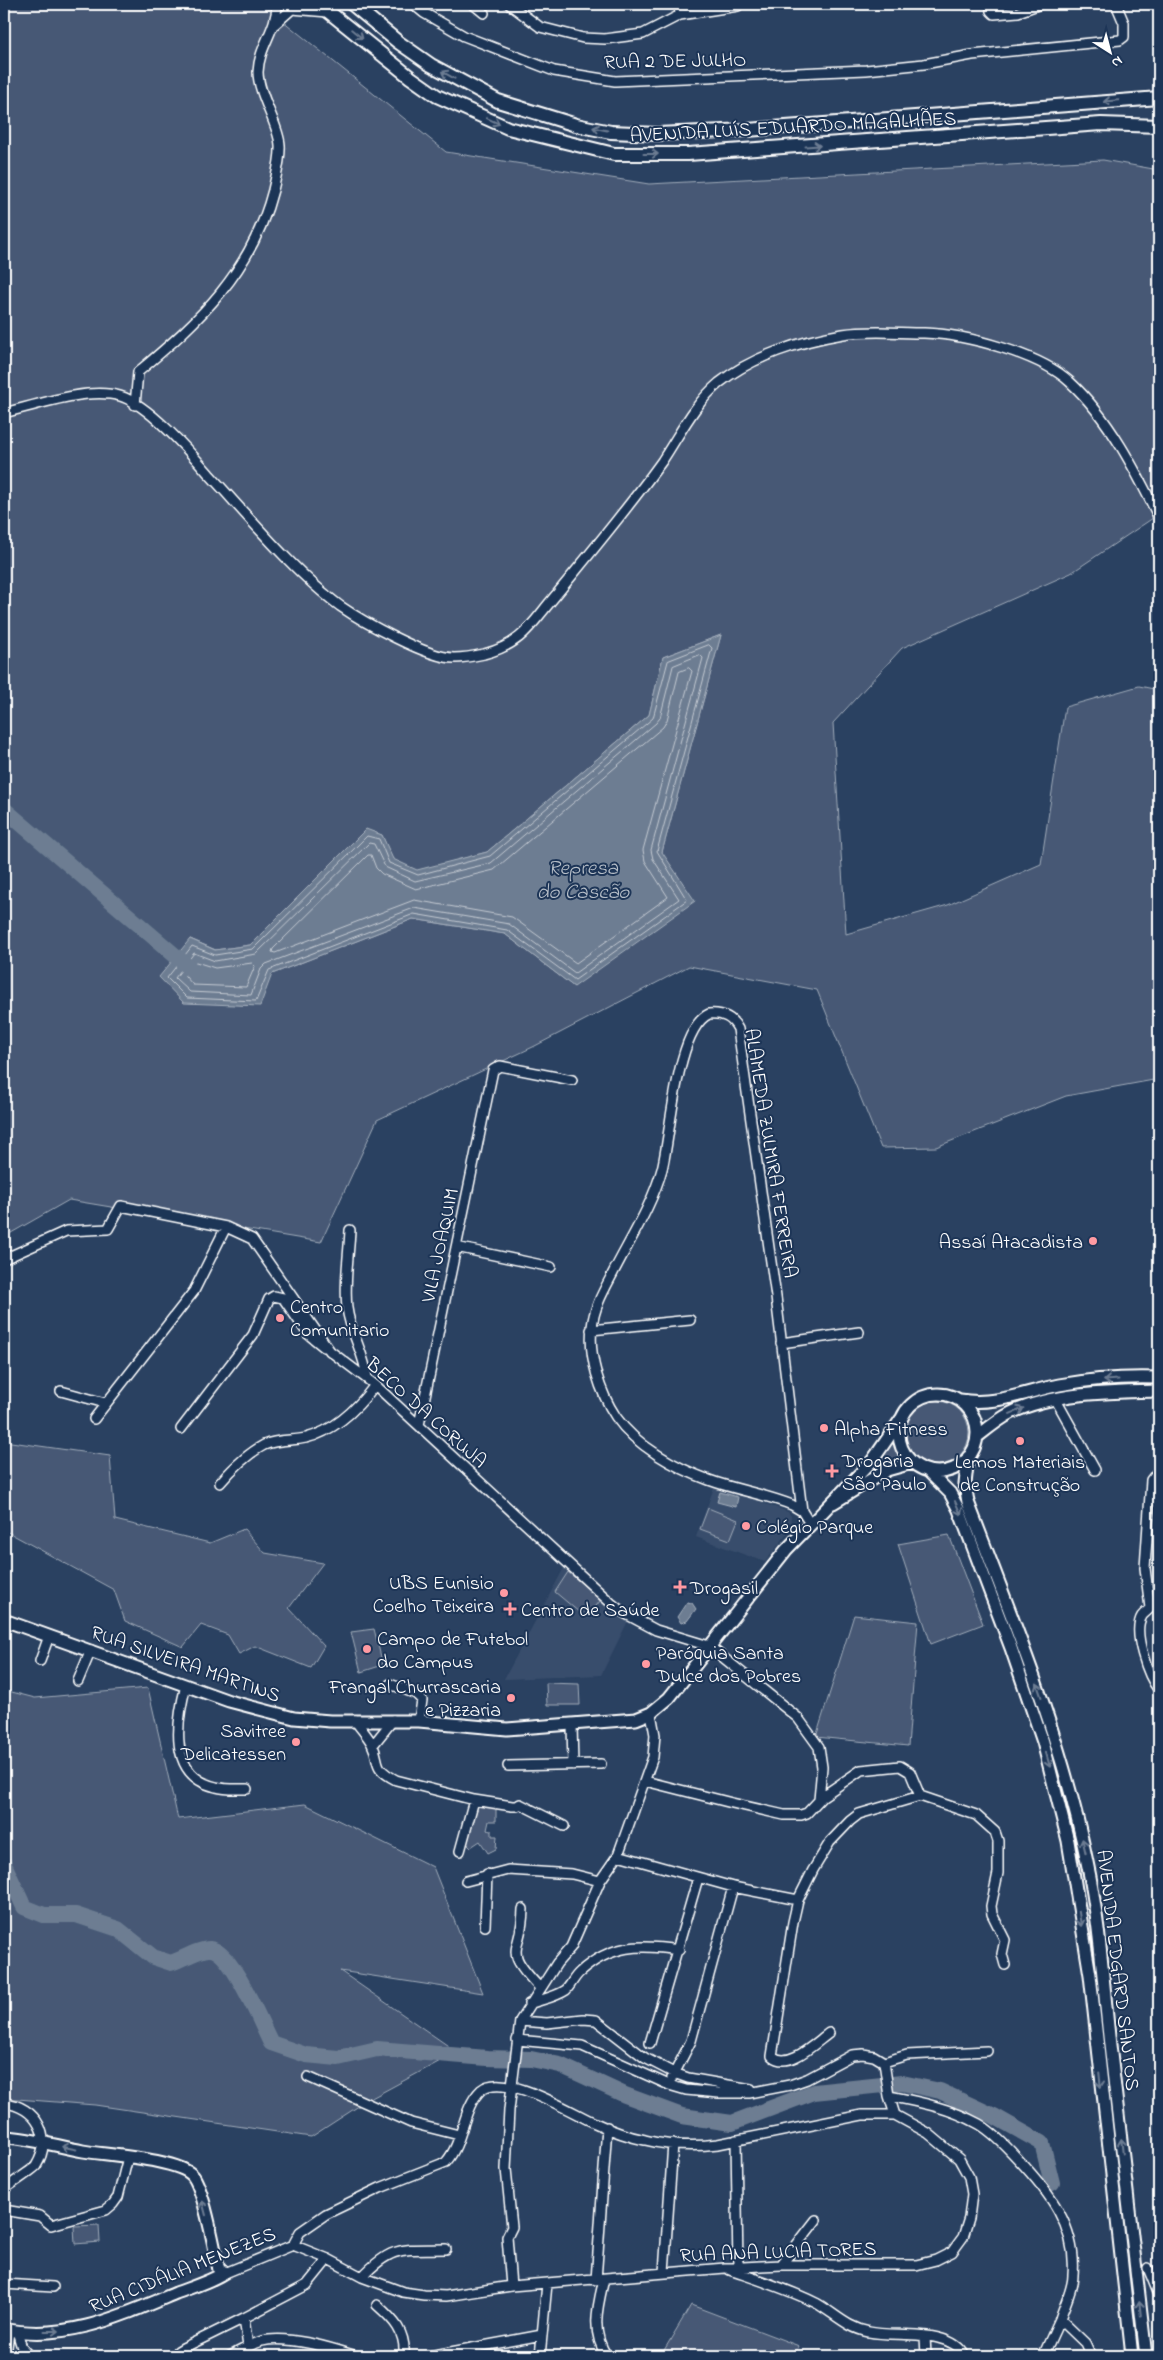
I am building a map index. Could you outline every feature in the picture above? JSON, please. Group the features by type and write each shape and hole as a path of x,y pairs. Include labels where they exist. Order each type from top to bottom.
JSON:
{"main road":[{"name":"AVENIDA LUÍS EDUARDO MAGALHÃES","path":"319,4 410,77 437,96 508,128 614,154 688,154 1101,124 1159,126"},
{"name":"AVENIDA LUÍS EDUARDO MAGALHÃES","path":"352,4 398,42 431,65 498,101 576,125 611,132 657,134 747,130 1159,98"},
{"path":"1159,1378 1085,1381 990,1402 960,1400 944,1394 926,1395 910,1404 901,1419 898,1435 902,1450 912,1463 928,1471 943,1471 957,1467 968,1457 977,1438 1010,1413 1056,1400 1087,1394 1159,1391"},
{"path":"960,1400 970,1410 976,1423 977,1438"},
{"name":"RUA SILVEIRA MARTINS","path":"832,1504 841,1491 877,1454 901,1419"},
{"name":"AVENIDA EDGARD SANTOS","path":"968,1457 965,1484 968,1502 1051,1726 1077,1817 1088,1864 1103,1962 1109,2037 1146,2356"},
{"name":"RUA SILVEIRA MARTINS","path":"4,1620 186,1685 260,1710 294,1718 420,1721 507,1729 623,1721 651,1713 669,1698 786,1550 832,1504 887,1470 912,1463"},
{"name":"AVENIDA EDGARD SANTOS","path":"928,1471 947,1489 959,1510 1012,1648 1053,1774 1068,1841 1090,1975 1132,2356"},
{"path":"4,2138 162,2163 184,2170 197,2183 222,2274"},
{"name":"RUA CIDÁLIA MENEZES","path":"10,2330 70,2331 88,2327 222,2274"}],"street":[{"path":"274,25 277,4"},
{"path":"282,4 292,9 330,12"},
{"name":"RUA 2 DE JULHO","path":"413,4 424,13 464,36 554,71 590,79 658,81 866,70 924,64 972,55 1120,40 1126,34 1124,23 1116,4"},
{"path":"473,4 484,13"},
{"path":"509,4 540,27 583,38 605,39 643,34 680,15 738,6"},
{"path":"679,4 680,15"},
{"path":"994,4 991,11 994,14 1018,12 1040,4"},
{"path":"135,405 138,372 204,314 233,279 246,258 269,205 277,174 280,144 258,74 261,49 274,25 292,9"},
{"path":"4,413 69,397 106,394 125,397 173,434 293,562 340,606 385,632 423,650 452,658 482,654 510,646 532,626 663,459 690,416 718,384 746,366 795,346 845,334 948,334 989,343 1032,359 1067,379 1092,405 1113,436 1159,518"},
{"name":"ALAMEDA ZULMIRA FERREIRA","path":"802,1512 781,1501 699,1476 672,1462 636,1438 616,1417 607,1400 595,1363 591,1330 598,1301 654,1192 662,1168 675,1095 691,1034 704,1016 716,1013 727,1016 738,1029 782,1342 802,1512 810,1524"},
{"name":"VILA JOAQUIM","path":"419,1425 492,1072 494,1068 500,1066 572,1080"},
{"name":"BECO DA CORUJA","path":"4,1259 66,1231 108,1229 121,1206 226,1227 252,1240 330,1352 375,1385 547,1546 624,1613 656,1630 709,1646"},
{"path":"94,1419 194,1290 226,1227"},
{"path":"350,1230 347,1307 353,1335 366,1367 367,1378"},
{"path":"456,1247 551,1267"},
{"path":"181,1430 253,1335 266,1302 274,1296 282,1298 308,1334 330,1352"},
{"path":"591,1330 690,1320"},
{"path":"782,1342 859,1332"},
{"path":"220,1483 233,1468 266,1445 306,1438 325,1431 351,1411 375,1385"},
{"path":"62,1391 106,1403"},
{"path":"1056,1400 1094,1470"},
{"path":"1159,1470 1151,1480 1145,1568 1150,1608 1141,1618 1140,1628 1145,1665 1159,1690"},
{"path":"40,1661 49,1636"},
{"path":"709,1646 798,1718 812,1735 819,1746 821,1757 819,1800"},
{"path":"78,1681 91,1650"},
{"path":"390,1684 416,1694 422,1700 420,1721"},
{"path":"186,1685 179,1713 177,1732 183,1762 192,1774 215,1787 247,1789"},
{"path":"511,2286 507,2237 512,2227 506,2169 511,2086 520,2021 540,1988 571,1947 600,1881 618,1855 655,1746 651,1713"},
{"path":"355,1720 373,1745 375,1759 387,1775 396,1780 474,1800 512,1806 520,1804 528,1806 564,1826"},
{"path":"373,1745 393,1720"},
{"path":"572,1725 573,1765"},
{"path":"508,1766 601,1764"},
{"path":"644,1781 784,1815 807,1814 819,1800 861,1770 900,1766 910,1772 920,1796"},
{"path":"828,2033 793,2058 781,2060 772,2056 798,1900 830,1842 859,1814 920,1796 976,1815 995,1832 998,1841 998,1873 991,1906 992,1914 1005,1940 1002,1954 1005,1964"},
{"path":"460,1851 474,1800"},
{"path":"618,1855 733,1887 798,1900"},
{"path":"466,1881 499,1871 518,1870 572,1874 600,1881"},
{"path":"485,1926 488,1874"},
{"path":"650,2043 698,1878"},
{"path":"669,2085 688,2049 697,2023 733,1887"},
{"path":"523,1908 522,1929 515,1948 515,1958 523,1970 540,1988"},
{"path":"529,2004 564,1991 573,1978 591,1963 623,1947 647,1946 678,1950"},
{"path":"520,2021 596,2020 645,2058 674,2073 688,2078 762,2091"},
{"path":"517,2040 582,2046 669,2085 686,2090 712,2092 762,2091 807,2079 852,2055 874,2056 884,2062 907,2055 987,2051"},
{"path":"293,2245 300,2232 326,2214 380,2188 442,2164 449,2159 476,2098 483,2088 496,2085 511,2086 559,2104 607,2127 644,2140 695,2147 862,2115 895,2115 889,2096 884,2062"},
{"path":"308,2077 411,2123 459,2135"},
{"path":"889,2096 949,2110 980,2125 1008,2148 1053,2199 1062,2215 1073,2260 1074,2277 1060,2319 1043,2356"},
{"path":"4,2103 22,2106 31,2112 40,2128 42,2143 36,2166 4,2189"},
{"name":"RUA ANA LUCIA TORES","path":"424,2296 446,2296 511,2286 664,2272 781,2265 916,2265 936,2260 952,2252 963,2237 969,2218 972,2194 966,2169 945,2145 895,2115"},
{"path":"607,2127 600,2279 596,2322 597,2337 607,2356"},
{"path":"736,2140 738,2267"},
{"path":"664,2272 673,2144"},
{"path":"4,2210 37,2215 51,2225 106,2210 118,2197 128,2157"},
{"path":"781,2265 816,2220"},
{"name":"RUA CIDÁLIA MENEZES","path":"222,2274 293,2245 328,2259 362,2277 403,2292 424,2296"},
{"path":"362,2277 382,2257 397,2250 446,2249"},
{"path":"177,2356 178,2351 183,2348 307,2285 328,2259"},
{"path":"725,2268 790,2291 818,2304 854,2329 870,2333 925,2336 957,2345 965,2356"},
{"path":"1148,2268 1159,2295"},
{"path":"4,2284 53,2287"},
{"path":"540,2356 547,2284"},
{"path":"377,2305 392,2318 402,2333 404,2356"},
{"path":"244,2318 248,2347"},
{"path":"1060,2319 1085,2343 1091,2356"},
{"path":"10,2330 6,2353 28,2355"},
{"path":"10,2330 28,2355"},
{"path":"429,2356 542,2335"},
{"path":"925,2336 926,2356"},
{"path":"230,2356 269,2340 283,2340 356,2356"}],"shaded area":[{"path":"4,4 262,4 446,152 649,184 1103,160 1159,170 1159,514 1071,573 902,648 833,723 846,934 948,905 1041,864 1065,707 1139,686 1159,690 1159,1079 1066,1096 936,1147 881,1148 817,990 689,966 533,1047 377,1120 321,1242 69,1200 4,1237","holes":["721,635 662,852 574,987 505,934 413,919 272,974 216,950 250,945 366,830 382,835 392,859 417,871 487,852 649,715 663,657"]},
{"path":"937,1401 955,1406 960,1410 964,1415 969,1433 964,1451 960,1456 955,1460 937,1465 919,1460 914,1456 910,1451 905,1433 910,1415 914,1410 919,1406"},
{"path":"892,1439 904,1461 846,1493"},
{"path":"4,1441 110,1456 115,1520 210,1543 244,1529 265,1553 323,1563 289,1608 324,1646 311,1668 255,1646 239,1654 228,1635 201,1625 183,1647 125,1621 114,1590 4,1530"},
{"name":"Colégio Parque","path":"715,1485 788,1512 791,1516 790,1530 765,1562 696,1537"},
{"path":"708,1508 738,1520 730,1540 700,1529"},
{"path":"949,1535 983,1624 931,1644 898,1544"},
{"path":"564,1568 628,1621 601,1675 504,1679"},
{"path":"568,1572 601,1600 586,1618 555,1592"},
{"path":"854,1615 918,1622 908,1746 816,1737"},
{"name":"Campo de Futebol do Campus","path":"374,1629 383,1665 361,1672 351,1632"},
{"path":"546,1683 579,1684 580,1705 547,1705"},
{"path":"148,1688 178,1819 305,1804 433,1867 483,1993 340,1971 457,2052 368,2100 311,2137 95,2105 4,2098 4,1690 35,1698"},
{"path":"478,1806 496,1807 496,1821 489,1821 487,1830 492,1831 492,1836 497,1836 496,1849 488,1853 480,1841 471,1847 466,1842"},
{"path":"99,2225 100,2242 75,2244 74,2226"},
{"path":"691,2305 799,2346 794,2356 670,2356 663,2352"}],"water":[{"name":"Represa do Cascão","path":"721,635 662,852 695,901 574,987 505,934 413,919 272,974 260,1006 184,1003 159,977 190,939 215,950 250,945 366,829 382,835 393,859 417,870 487,852 649,715 663,657"},
{"path":"720,1492 738,1497 736,1507 717,1502"},
{"path":"687,1602 692,1603 696,1609 687,1621 681,1623 677,1617"}],"waterway":[{"path":"4,809 192,970"},
{"path":"4,1864 24,1907 44,1915 76,1915 118,1929 153,1957 171,1963 206,1949 219,1953 227,1961 245,1989 271,2043 306,2055 338,2058 377,2049 487,2058 531,2059 560,2065 625,2095 682,2116 732,2123 814,2092 902,2083 940,2091 994,2116 1042,2143 1052,2183"}],"place":[{"name":"Assaí Atacadista","path":"1093,1241"},
{"name":"Centro Comunitario","path":"280,1318"},
{"name":"Alpha Fitness","path":"824,1428"},
{"name":"Lemos Materiais de Construção","path":"1020,1441"},
{"name":"Drogaria São Paulo","path":"832,1471"},
{"name":"Colégio Parque","path":"746,1526"},
{"name":"Drogasil","path":"680,1587"},
{"name":"UBS Eunisio Coelho Teixeira","path":"504,1593"},
{"name":"Centro de Saúde","path":"510,1609"},
{"name":"Campo de Futebol do Campus","path":"367,1649"},
{"name":"Paróquia Santa Dulce dos Pobres","path":"646,1664"},
{"name":"Frangal Churrascaria e Pizzaria","path":"511,1698"},
{"name":"Savitree Delicatessen","path":"296,1742"}]}
